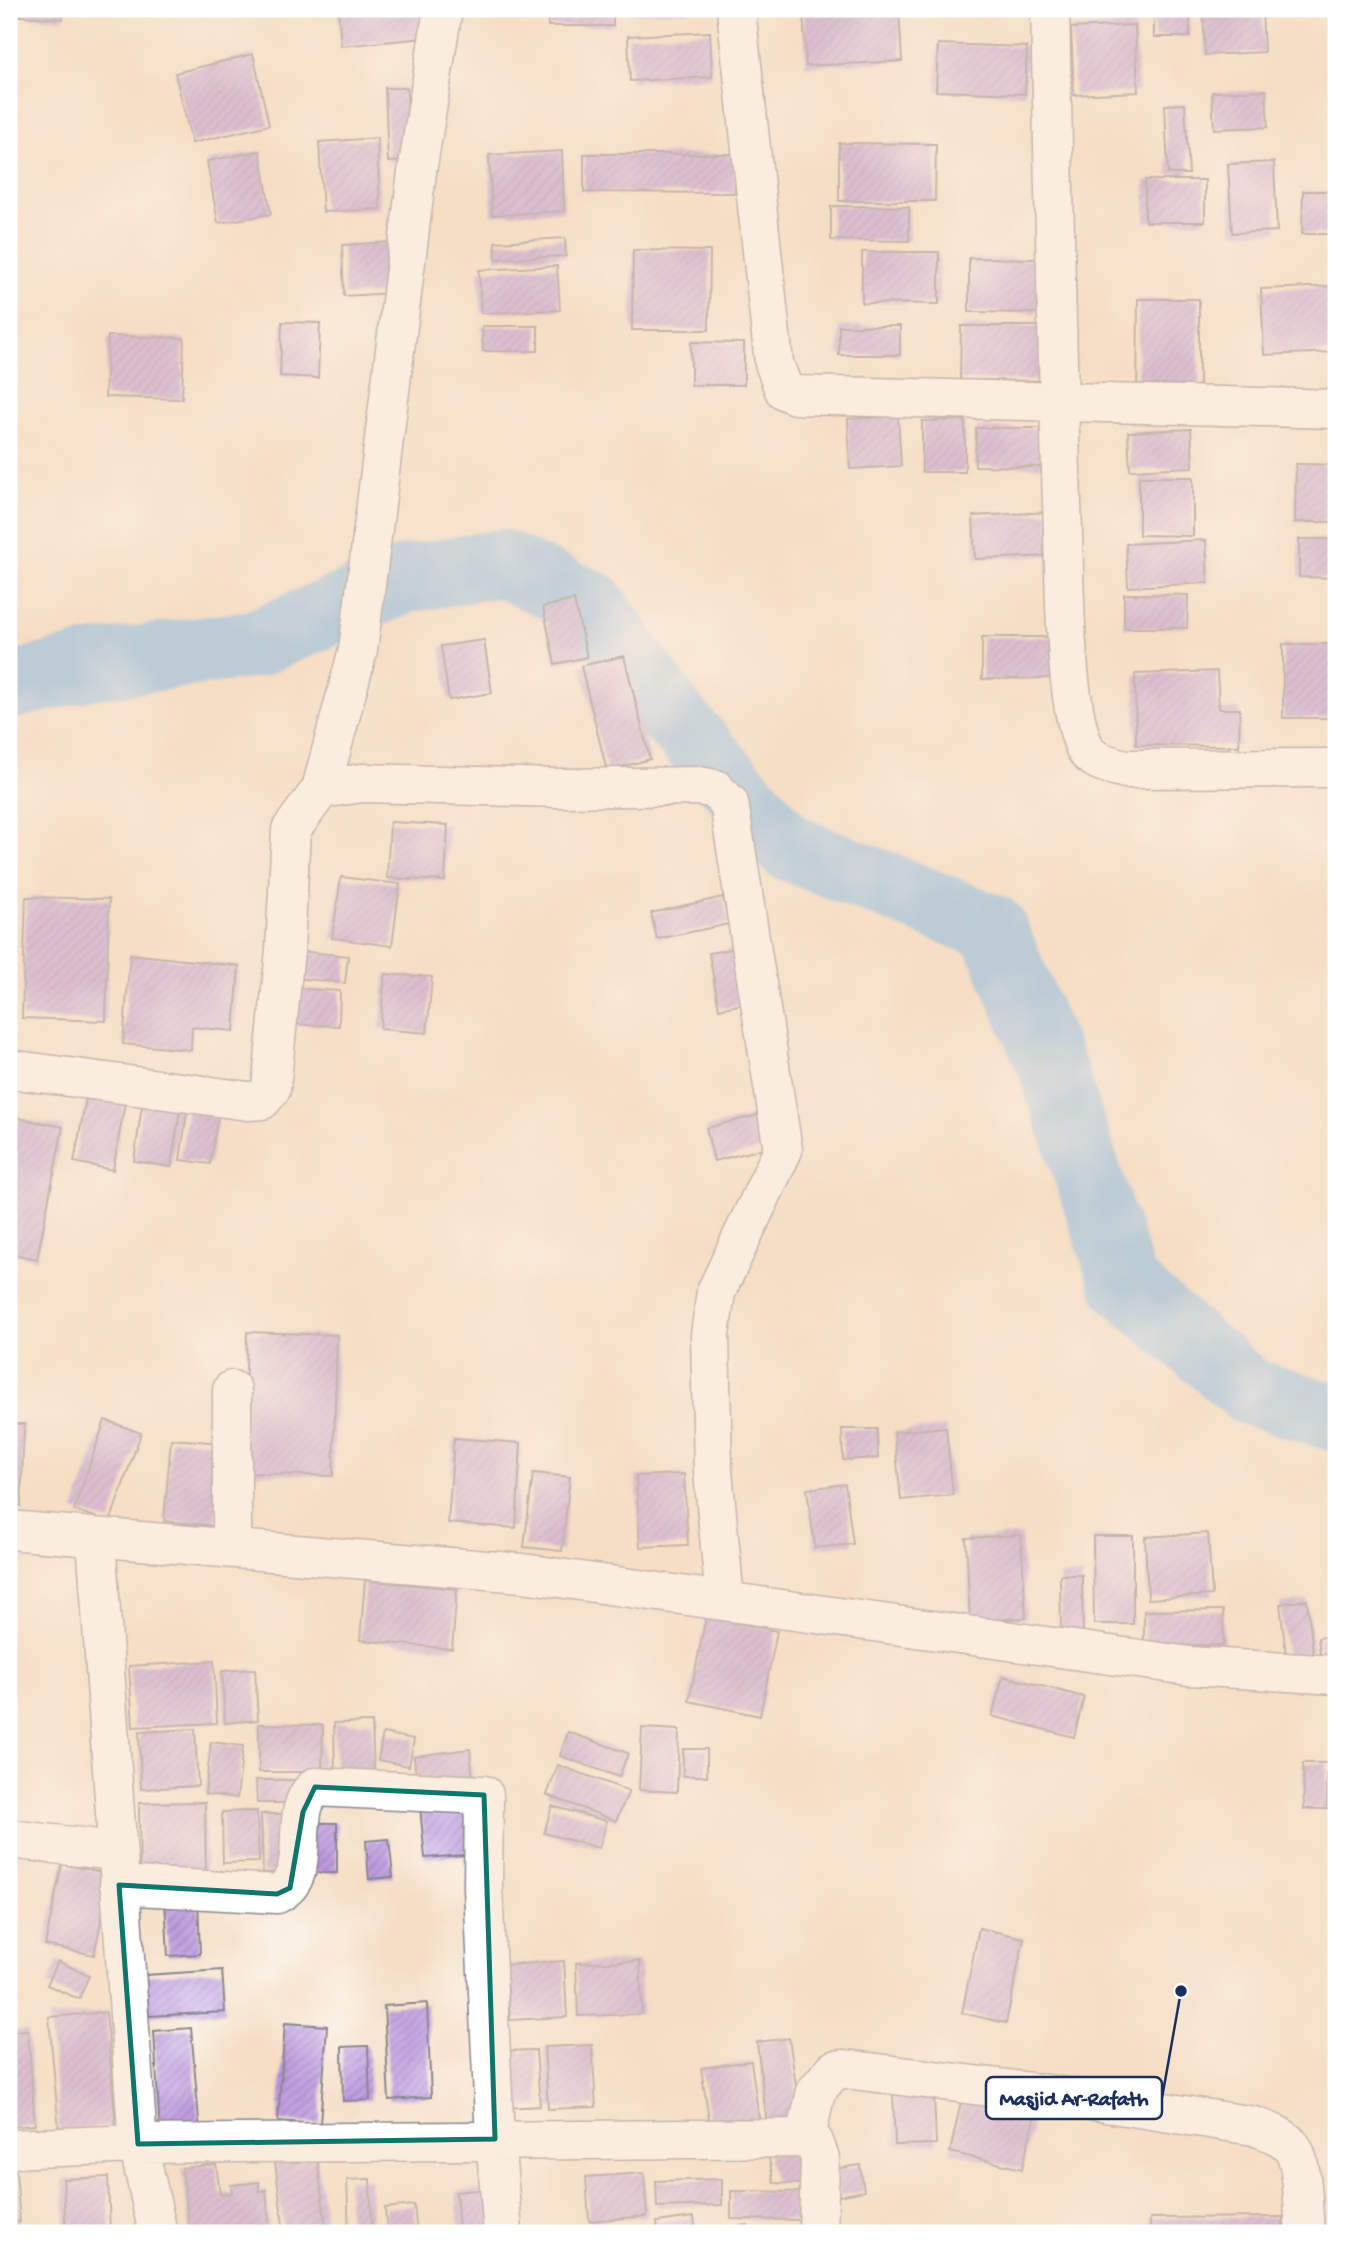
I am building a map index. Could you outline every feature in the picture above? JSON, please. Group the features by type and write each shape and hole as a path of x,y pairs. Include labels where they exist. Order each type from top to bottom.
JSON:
{"street":[{"path":"9,1069 248,1101 262,1100 271,1089 285,950 291,830 321,789 358,650 417,172 443,9"},
{"path":"736,9 774,363 784,390 795,395 1336,409"},
{"path":"1050,9 1059,400 1072,689 1078,729 1086,752 1101,762 1125,769 1336,768"},
{"path":"321,789 362,783 561,788 699,786 716,789 729,803 783,1150 716,1292 710,1335 713,1471 725,1601"},
{"path":"232,1390 232,1547"},
{"path":"9,1530 523,1573 1189,1666 1336,1675"},
{"path":"96,1539 138,2144 158,2233"},
{"path":"9,1839 118,1868 277,1894 290,1888 295,1878 303,1812 310,1792 315,1787 484,1795 484,1888 495,2139 503,2233"},
{"path":"806,2138 816,2091 834,2070 845,2069 1055,2095 1254,2126 1279,2136 1293,2148 1298,2161 1304,2233"},
{"path":"9,2149 138,2144 495,2139 806,2138 814,2142 820,2158 818,2233"}],"highlighted area":[{"path":"315,1787 484,1795 495,2139 138,2144 119,1885 277,1894 290,1888 303,1812"}],"building":[{"path":"9,9 64,9 63,19 9,15"},
{"path":"338,9 422,9 425,38 341,46"},
{"path":"548,9 613,9 613,26 548,26"},
{"path":"629,9 689,9 689,11 630,13"},
{"path":"803,9 899,9 902,61 806,66"},
{"path":"1154,9 1190,9 1190,37 1154,37"},
{"path":"1203,9 1262,9 1264,52 1205,55"},
{"path":"1135,25 1138,92 1074,95 1071,28"},
{"path":"710,32 712,77 630,81 628,36"},
{"path":"938,44 1027,47 1025,94 936,91"},
{"path":"253,54 269,125 192,143 175,73"},
{"path":"385,88 407,88 410,161 388,162"},
{"path":"1266,90 1268,127 1214,129 1212,92"},
{"path":"1185,104 1189,174 1168,174 1165,105"},
{"path":"377,138 380,209 323,212 319,142"},
{"path":"839,143 936,144 935,201 839,201"},
{"path":"260,151 271,214 218,223 207,161"},
{"path":"562,151 564,211 492,215 489,155"},
{"path":"584,154 735,154 735,193 584,192"},
{"path":"1274,162 1277,231 1232,233 1228,164"},
{"path":"1145,180 1205,180 1205,222 1145,222"},
{"path":"1303,191 1336,191 1336,234 1302,234"},
{"path":"831,206 909,207 909,241 831,240"},
{"path":"565,238 566,256 496,259 495,242"},
{"path":"391,242 394,293 344,296 342,245"},
{"path":"633,250 710,251 709,330 632,330"},
{"path":"862,252 939,252 939,304 862,303"},
{"path":"969,258 1038,259 1037,313 969,312"},
{"path":"557,266 560,310 481,313 479,270"},
{"path":"1334,286 1336,352 1264,355 1261,289"},
{"path":"1138,299 1199,299 1199,398 1137,398"},
{"path":"282,322 320,323 318,378 280,376"},
{"path":"482,326 538,326 538,351 483,351"},
{"path":"839,326 900,326 900,355 839,355"},
{"path":"961,326 1052,326 1052,381 960,380"},
{"path":"108,336 184,338 182,399 105,397"},
{"path":"691,342 744,343 744,385 691,385"},
{"path":"898,416 901,466 850,469 848,419"},
{"path":"965,420 965,472 922,472 922,421"},
{"path":"976,428 1048,428 1048,467 975,466"},
{"path":"1191,429 1193,467 1130,470 1128,432"},
{"path":"1296,464 1336,465 1336,522 1295,522"},
{"path":"1139,477 1193,477 1193,536 1139,535"},
{"path":"1049,512 1051,556 975,559 973,516"},
{"path":"1299,539 1336,539 1336,578 1299,577"},
{"path":"1206,540 1208,583 1128,587 1126,544"},
{"path":"1124,594 1188,595 1187,628 1124,628"},
{"path":"574,600 587,657 555,664 543,607"},
{"path":"982,637 1055,637 1055,678 982,679"},
{"path":"484,640 492,693 449,700 441,646"},
{"path":"1283,644 1336,644 1336,718 1283,718"},
{"path":"624,656 650,759 607,771 581,666"},
{"path":"1217,671 1219,709 1240,709 1239,746 1136,745 1135,674"},
{"path":"390,822 448,825 445,881 387,878"},
{"path":"341,877 400,884 392,946 332,938"},
{"path":"26,897 109,899 106,1021 22,1018"},
{"path":"723,897 729,924 657,939 651,913"},
{"path":"737,948 748,1003 719,1009 709,953"},
{"path":"288,950 348,956 345,983 285,977"},
{"path":"130,954 239,966 234,1031 192,1027 191,1050 123,1044"},
{"path":"385,974 432,977 427,1033 380,1029"},
{"path":"288,988 340,991 339,1026 286,1024"},
{"path":"87,1094 125,1102 113,1170 74,1162"},
{"path":"143,1099 181,1105 171,1167 134,1161"},
{"path":"189,1099 220,1104 210,1164 180,1160"},
{"path":"758,1115 766,1148 714,1161 706,1128"},
{"path":"9,1116 63,1127 37,1259 9,1253"},
{"path":"247,1332 337,1335 333,1476 243,1473"},
{"path":"105,1420 141,1433 110,1522 74,1510"},
{"path":"9,1424 24,1424 21,1506 9,1506"},
{"path":"946,1427 953,1495 901,1500 894,1432"},
{"path":"842,1429 877,1429 878,1458 843,1460"},
{"path":"454,1438 521,1443 516,1528 448,1523"},
{"path":"171,1439 222,1443 215,1526 164,1521"},
{"path":"533,1473 570,1477 562,1551 524,1547"},
{"path":"684,1474 688,1545 640,1547 636,1476"},
{"path":"845,1484 853,1544 815,1548 807,1489"},
{"path":"1208,1533 1212,1595 1148,1599 1145,1537"},
{"path":"1021,1535 1026,1618 970,1621 966,1538"},
{"path":"1093,1536 1133,1536 1133,1624 1094,1624"},
{"path":"1060,1575 1082,1575 1083,1636 1061,1637"},
{"path":"365,1580 457,1589 452,1649 360,1640"},
{"path":"1307,1600 1314,1659 1287,1663 1280,1604"},
{"path":"1223,1610 1224,1645 1144,1646 1144,1611"},
{"path":"706,1617 777,1631 760,1716 689,1701"},
{"path":"1336,1635 1336,1659 1321,1662 1318,1638"},
{"path":"214,1661 217,1723 133,1727 129,1666"},
{"path":"255,1669 258,1720 225,1723 222,1671"},
{"path":"1003,1676 1084,1697 1074,1737 992,1716"},
{"path":"372,1722 374,1771 335,1772 334,1723"},
{"path":"1332,1723 1336,1723 1334,1758"},
{"path":"259,1724 323,1725 322,1772 259,1772"},
{"path":"642,1728 679,1730 677,1792 639,1790"},
{"path":"195,1729 198,1786 141,1789 139,1732"},
{"path":"568,1732 628,1753 619,1777 560,1756"},
{"path":"383,1733 414,1739 409,1766 378,1760"},
{"path":"211,1742 243,1746 237,1798 205,1794"},
{"path":"470,1749 473,1782 417,1788 414,1756"},
{"path":"683,1749 707,1749 707,1776 683,1776"},
{"path":"1303,1763 1327,1763 1327,1809 1304,1809"},
{"path":"558,1765 629,1791 616,1821 547,1795"},
{"path":"256,1780 301,1780 301,1803 257,1803"},
{"path":"205,1802 206,1883 140,1883 139,1803"},
{"path":"475,1802 479,1854 425,1858 420,1807"},
{"path":"552,1806 607,1821 599,1848 544,1833"},
{"path":"257,1811 259,1862 223,1863 222,1812"},
{"path":"261,1814 286,1814 287,1872 263,1873"},
{"path":"308,1823 337,1823 337,1873 308,1873"},
{"path":"389,1839 393,1877 369,1879 366,1841"},
{"path":"9,1852 18,1854 10,1898 9,1898"},
{"path":"62,1864 111,1874 94,1955 45,1945"},
{"path":"198,1899 200,1954 168,1956 165,1900"},
{"path":"979,1928 1024,1938 1006,2023 962,2013"},
{"path":"58,1961 89,1976 79,1999 47,1985"},
{"path":"564,1961 567,2017 510,2020 506,1965"},
{"path":"640,1961 642,2014 578,2016 576,1963"},
{"path":"222,1970 225,2012 149,2016 146,1975"},
{"path":"427,2003 431,2097 389,2100 384,2006"},
{"path":"106,2012 116,2126 59,2131 49,2017"},
{"path":"285,2023 327,2026 320,2124 278,2121"},
{"path":"191,2028 200,2132 160,2134 154,2031"},
{"path":"28,2030 35,2125 9,2127 9,2031"},
{"path":"789,2038 801,2119 767,2124 757,2042"},
{"path":"592,2045 596,2107 548,2109 544,2047"},
{"path":"368,2046 370,2100 343,2101 342,2047"},
{"path":"536,2050 540,2106 507,2108 503,2051"},
{"path":"751,2061 759,2119 710,2126 701,2068"},
{"path":"934,2093 936,2144 895,2145 893,2094"},
{"path":"963,2093 1036,2111 1022,2169 950,2152"},
{"path":"804,2153 804,2184 774,2183 768,2154"},
{"path":"317,2157 326,2228 284,2233 275,2162"},
{"path":"15,2159 20,2222 9,2223 9,2160"},
{"path":"216,2164 220,2194 232,2193 231,2185 259,2182 259,2191 266,2190 270,2233 190,2233 182,2168"},
{"path":"860,2165 864,2191 839,2196 834,2169"},
{"path":"644,2173 647,2216 589,2221 586,2177"},
{"path":"108,2177 110,2233 66,2233 63,2179"},
{"path":"370,2179 372,2233 349,2233 347,2180"},
{"path":"722,2179 722,2205 657,2207 656,2181"},
{"path":"495,2188 499,2227 459,2231 456,2192"},
{"path":"731,2191 800,2192 800,2220 731,2219"},
{"path":"414,2205 417,2233 387,2233 385,2208"},
{"path":"694,2217 696,2233 658,2233 657,2222"},
{"path":"1283,2217 1283,2233 1150,2233 1150,2218"},
{"path":"748,2225 749,2233 703,2233 703,2229"}],"waterway":[{"path":"9,686 90,666 254,644 407,579 501,563 592,604 672,716 788,847 993,928 1053,1070 1124,1284 1250,1392 1336,1418"}],"place":[{"name":"Masjid Ar-Rafath","path":"1181,1991"}]}
